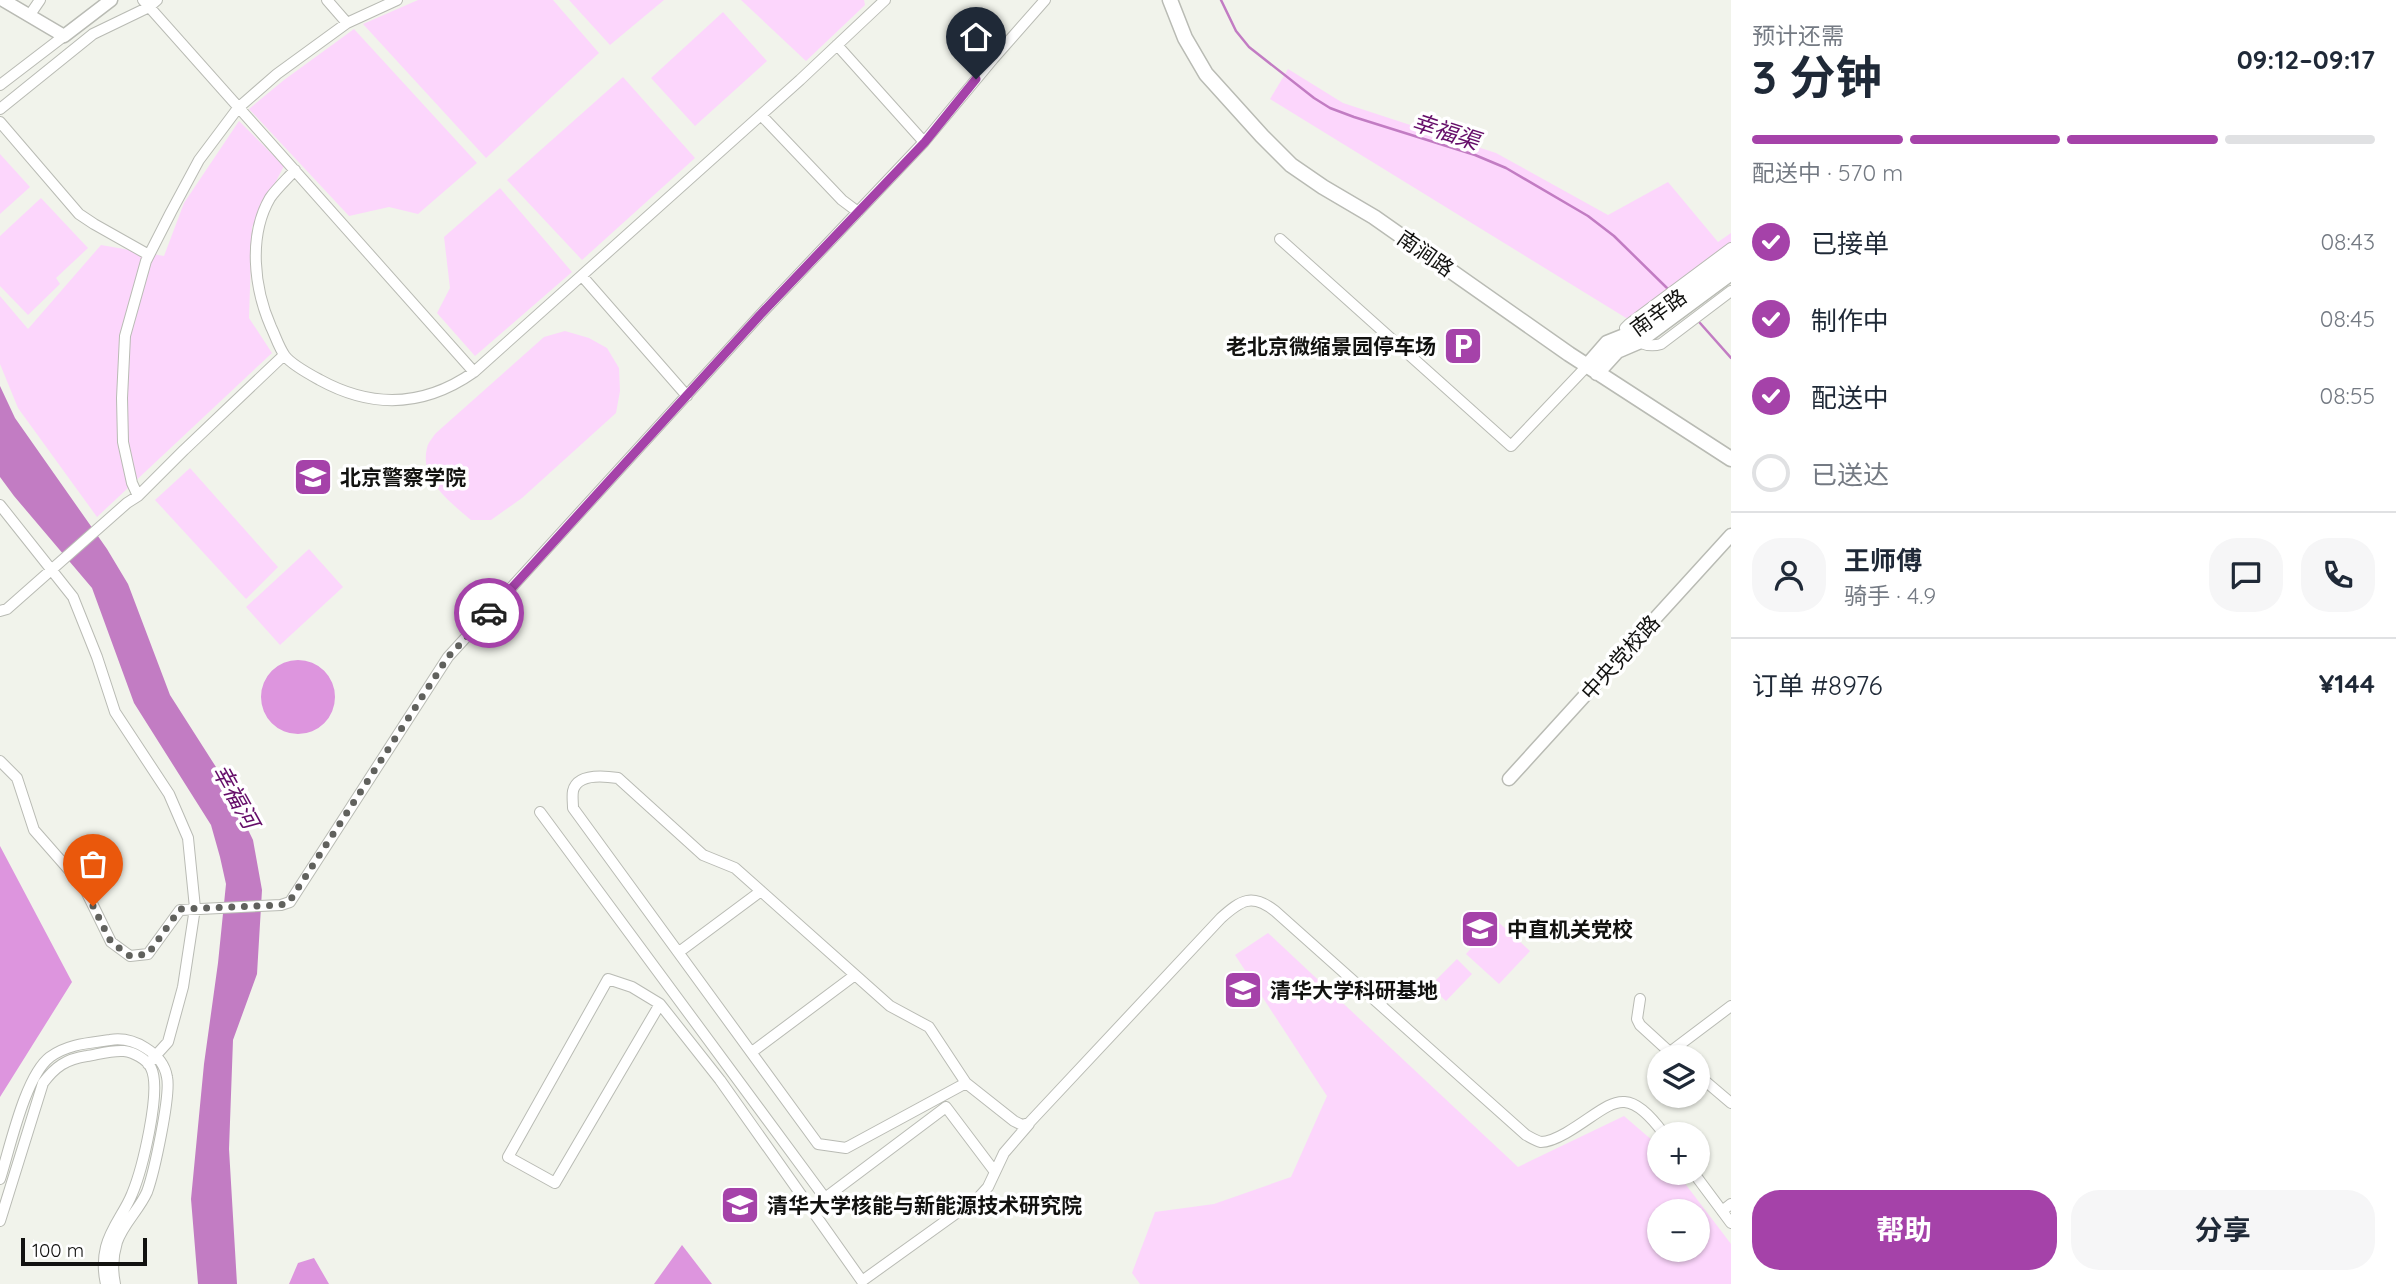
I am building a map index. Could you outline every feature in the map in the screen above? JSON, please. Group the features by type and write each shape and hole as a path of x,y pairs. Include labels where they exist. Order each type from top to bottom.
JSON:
{"main road":[{"name":"南涧路","path":"1170,0 1185,38 1206,74 1291,165 1374,217 1592,369 1731,459"},
{"name":"南辛路","path":"1592,369 1728,272"}],"street":[{"path":"3,0 64,36"},
{"path":"29,16 40,0"},
{"path":"0,85 111,0"},
{"path":"327,0 347,23"},
{"path":"138,496 123,443 122,386 125,336 149,255 199,160 238,108 277,74 347,23 397,0"},
{"path":"295,170 271,197 258,233 257,274 262,306 284,355 330,385 352,394 399,401 420,398 457,384 474,372 885,0"},
{"path":"0,761 16,778 34,830 84,887 111,942 130,956 148,954 180,909 281,905 289,902 448,657 760,315 925,142 993,58 1045,0"},
{"path":"0,109 93,34 149,2 238,108 474,372"},
{"path":"837,45 925,142"},
{"path":"761,115 842,200 858,212"},
{"path":"0,122 79,214 149,255"},
{"path":"1280,239 1511,446 1592,369"},
{"path":"1731,248 1625,328 1633,338 1653,346 1661,344 1731,291"},
{"path":"582,276 687,396"},
{"path":"0,611 7,609 138,496 284,355"},
{"path":"0,505 74,597 115,712 169,794 188,838 200,908 168,1042 152,1060 155,1082 145,1152 131,1197 110,1232 103,1262 106,1284"},
{"name":"中央党校路","path":"1509,779 1731,535"},
{"path":"966,1083 846,1148 818,1144 573,808 573,789 579,781 591,777 618,778 704,855 735,868 890,1006 929,1027 966,1083 1014,1121 1023,1125 1029,1123"},
{"path":"540,813 825,1198 946,1107 995,1172"},
{"path":"679,952 761,891"},
{"path":"660,1004 555,1183 508,1157 608,979 632,987 660,1004 720,1080 862,1280 979,1197 988,1187 1004,1153 1029,1123 1221,918 1244,901 1256,900 1275,911 1526,1135 1540,1142 1557,1139 1608,1105 1621,1101 1638,1105 1655,1122"},
{"path":"752,1052 855,975"},
{"path":"1640,999 1637,1019 1661,1045"},
{"path":"1684,1045 1731,1006"},
{"path":"0,1179 30,1084 47,1059 63,1049 77,1045 121,1038 143,1046 152,1060 167,1073 169,1087 147,1192 120,1234 116,1245 113,1276 115,1284"},
{"path":"0,1221 43,1083 50,1074 61,1063 74,1058 114,1052 126,1051 152,1060"},
{"path":"1710,1085 1731,1103"},
{"path":"1703,1185 1731,1223"},
{"path":"1722,1211 1731,1204"}],"shaded area":[{"path":"418,0 553,0 599,53 486,158 363,24"},
{"path":"569,0 664,0 610,45"},
{"path":"741,0 864,0 865,5 806,61"},
{"path":"723,12 767,61 695,126 651,78"},
{"path":"354,29 477,163 418,214 389,207 349,216 249,109"},
{"path":"1288,69 1343,103 1496,153 1608,215 1668,182 1718,242 1731,233 1731,246 1631,321 1270,99"},
{"path":"623,77 695,158 582,260 507,180"},
{"path":"239,121 284,166 252,227 249,318 272,353 97,517 18,408 0,364 0,296 28,329 101,245 164,256 184,203"},
{"path":"0,154 30,187 0,214"},
{"path":"500,188 572,272 475,356 437,313 450,288 444,237"},
{"path":"41,198 88,248 56,278 60,284 28,315 0,286 0,236"},
{"path":"565,331 589,338 607,348 619,368 620,391 616,413 522,498 491,520 471,520 446,498 432,480 426,459 428,444 436,433 544,337"},
{"path":"0,386 15,418 107,549 128,584 170,695 223,778 253,840 262,890 257,974 233,1040 229,1149 237,1284 198,1284 191,1199 226,884 220,857 211,825 134,703 92,588 0,477"},
{"path":"190,468 278,567 246,599 155,500"},
{"path":"309,549 343,587 280,645 246,607"},
{"path":"298,660 312,663 324,671 332,683 335,697 332,711 324,723 312,731 298,734 284,731 272,723 264,711 261,697 264,683 272,671 284,663"},
{"path":"0,846 72,982 0,1097"},
{"path":"1496,920 1530,951 1499,984 1466,954"},
{"path":"1268,933 1518,1167 1624,1116 1647,1136 1647,1185 1686,1185 1697,1199 1647,1199 1647,1262 1710,1262 1710,1216 1731,1244 1731,1284 1140,1284 1132,1273 1155,1212 1214,1204 1291,1177 1327,1096 1235,955"},
{"path":"1457,959 1472,974 1446,1001 1430,986"},
{"path":"682,1245 712,1284 654,1284"},
{"path":"314,1258 329,1284 289,1284 298,1263"}],"waterway":[{"name":"幸福渠","path":"1221,0 1236,31 1249,47 1314,98 1330,108 1354,117 1475,155 1506,168 1588,216 1614,236 1669,290"},
{"name":"幸福渠","path":"1700,323 1731,358"}],"way so far":[{"path":"93,906 111,942 130,956 148,954 180,909 281,905 289,902 448,657 489,613"}],"place":[{"name":"老北京微缩景园停车场","path":"1463,346"},
{"name":"北京警察学院","path":"313,477"},
{"name":"中直机关党校","path":"1480,929"},
{"name":"清华大学科研基地","path":"1243,990"},
{"name":"清华大学核能与新能源技术研究院","path":"740,1205"}],"route":[{"path":"489,613 760,315 925,142 976,79"}],"water label":[{"name":"幸福河","path":"236,796"}]}
